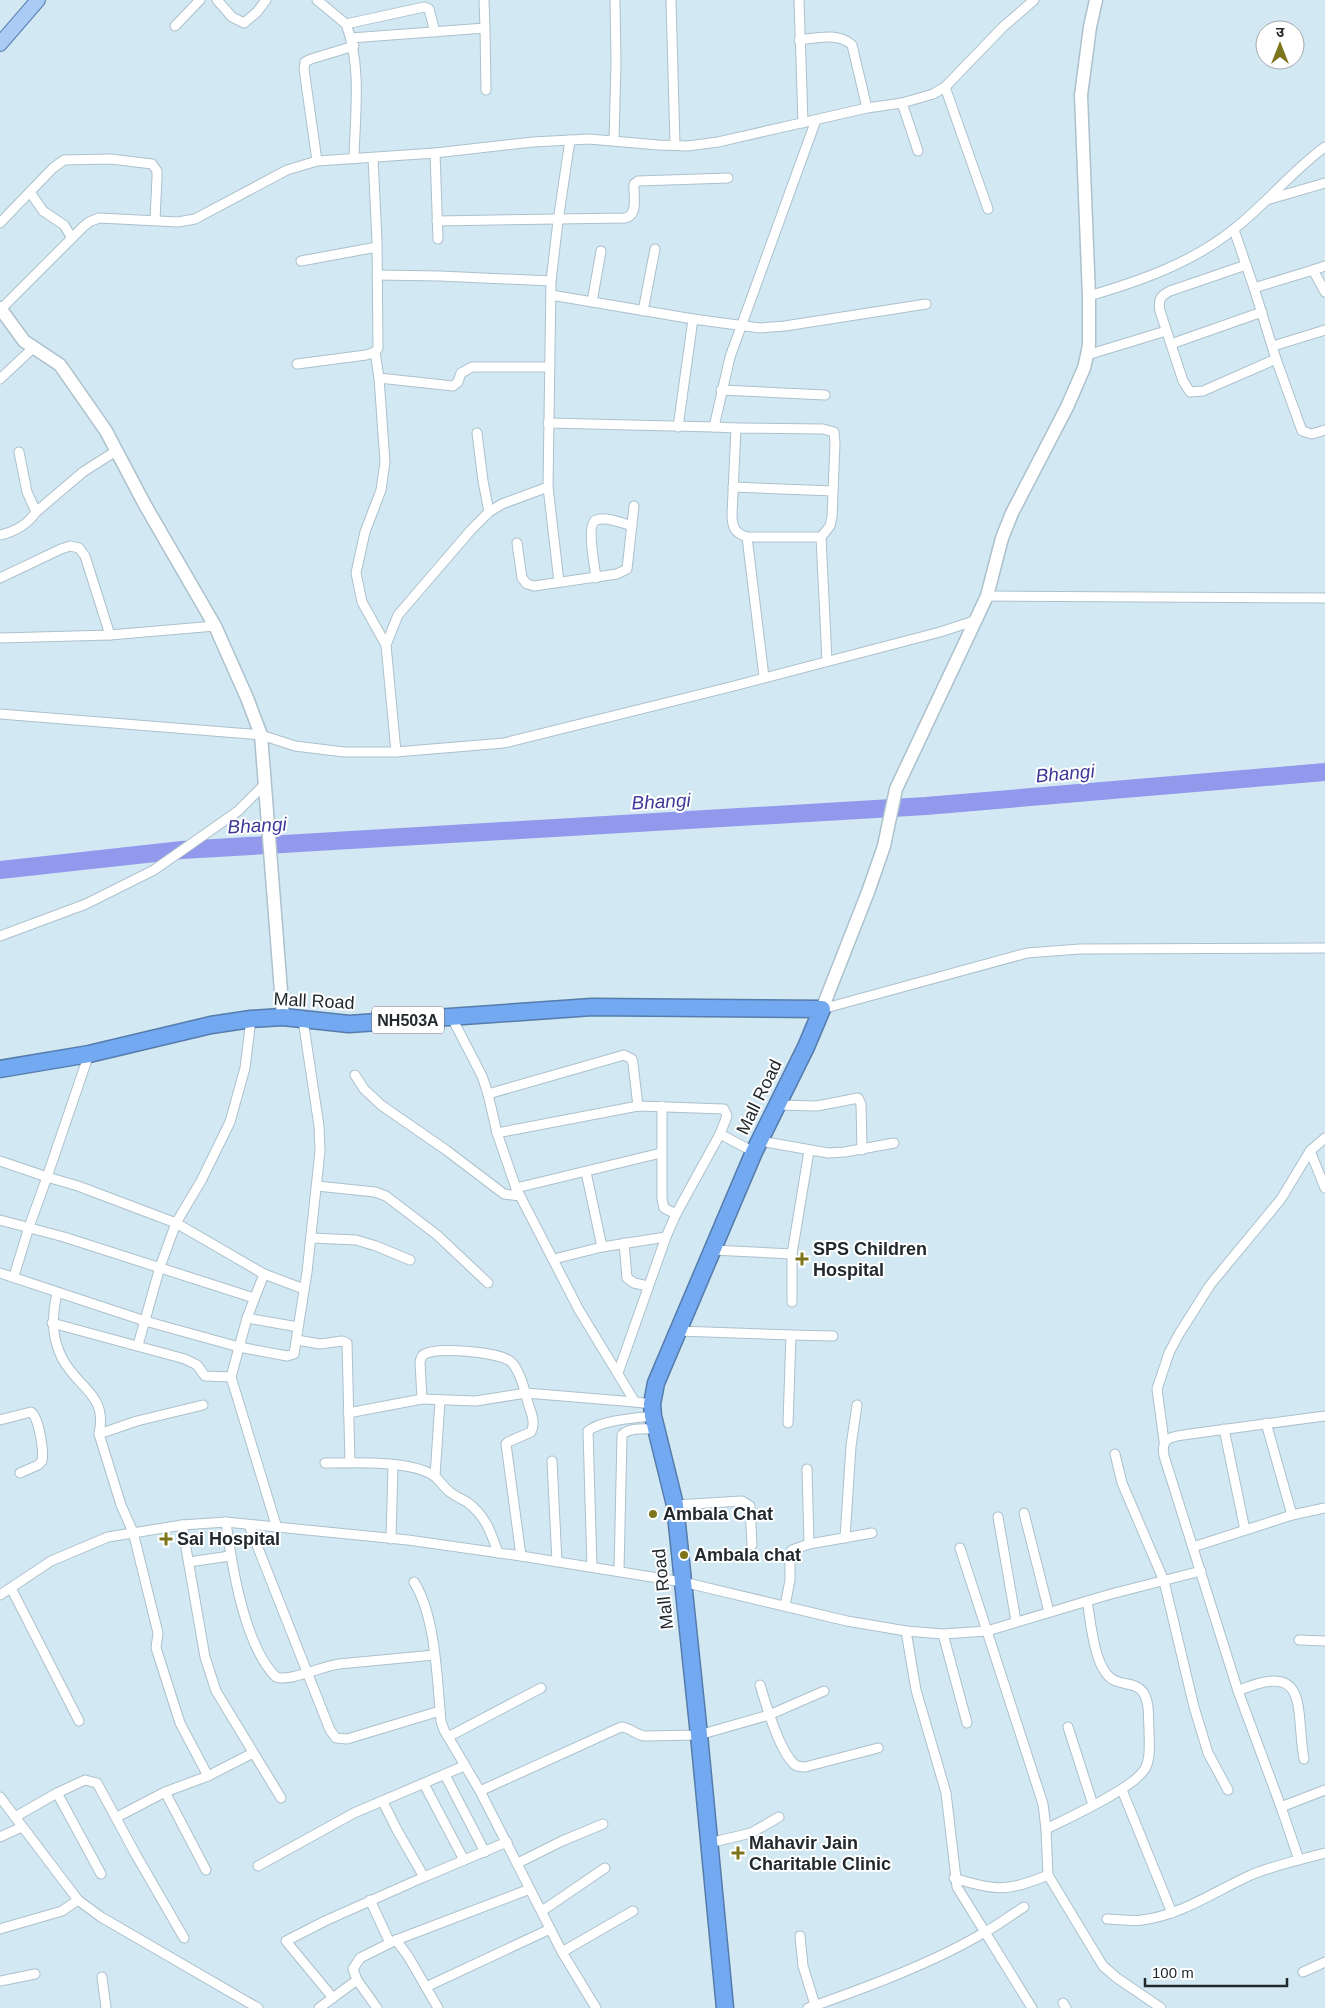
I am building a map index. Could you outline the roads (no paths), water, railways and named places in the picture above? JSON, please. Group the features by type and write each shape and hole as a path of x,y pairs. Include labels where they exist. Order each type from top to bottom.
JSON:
{"highway":[{"name":"Mall Road","path":"0,1069 89,1054 211,1025 251,1019 283,1017 349,1024 592,1007 822,1010 757,1146 656,1383 654,1416 675,1505 725,2008"}],"main road":[{"path":"0,44 38,0"}],"street":[{"path":"175,26 200,0"},
{"path":"217,0 232,17 244,22 257,12 266,0"},
{"path":"484,0 486,90"},
{"path":"614,140 615,0"},
{"path":"671,0 674,145"},
{"path":"799,0 802,124"},
{"path":"283,1017 261,735 247,698 215,626 164,539 106,431 60,365 24,341 0,309 89,222 99,218 178,222 195,219 287,170 317,161 435,153 533,142 570,140 614,140 658,145 698,145 802,124 867,108 902,103 934,94 945,87 1003,27 1034,0"},
{"path":"822,1010 884,846 896,789 977,620 987,596 1002,538 1012,513 1067,407 1084,368 1089,345 1089,296 1081,95 1090,27 1096,0"},
{"path":"322,1 346,24 352,42 356,66 354,159"},
{"path":"346,24 424,7 432,13 435,32"},
{"path":"317,161 304,65 311,58 352,42 485,28"},
{"path":"799,40 837,37 852,45 867,108"},
{"path":"945,87 988,209"},
{"path":"902,103 918,151"},
{"path":"714,427 730,357 816,120"},
{"path":"559,582 548,487 551,281 570,140"},
{"path":"1089,296 1123,286 1190,258 1234,230 1325,147"},
{"path":"435,153 438,239"},
{"path":"373,158 379,342 375,352 385,454 384,474 365,532 356,573 362,602 386,645 396,752"},
{"path":"0,223 53,168 64,160 73,159 111,159 148,163 155,166 157,171 155,220"},
{"path":"437,221 558,221 630,217 634,208 634,184 638,181 728,178"},
{"path":"1266,200 1325,183"},
{"path":"30,192 46,215 64,225 72,238"},
{"path":"1234,230 1276,359 1302,431 1312,434 1325,430"},
{"path":"301,261 377,247"},
{"path":"643,311 655,248"},
{"path":"592,302 601,251"},
{"path":"1246,265 1170,291 1160,297 1158,303 1166,330 1183,381 1190,392 1203,391 1276,359"},
{"path":"1254,288 1325,266"},
{"path":"1313,270 1325,292"},
{"path":"377,275 551,281"},
{"path":"551,295 693,319 760,328 785,326 926,304"},
{"path":"1171,344 1262,312"},
{"path":"678,427 693,319"},
{"path":"1087,356 1166,330"},
{"path":"1273,346 1325,330"},
{"path":"0,379 33,348"},
{"path":"297,364 366,355 375,352"},
{"path":"379,378 453,386 458,382 461,372 472,366 550,367"},
{"path":"721,390 825,395"},
{"path":"548,423 823,429 834,432 833,491 830,526 821,537 827,661"},
{"path":"736,428 732,522 739,535 746,537 821,537"},
{"path":"477,433 478,453 489,512"},
{"path":"0,535 13,531 28,521 36,512 84,472 116,451"},
{"path":"19,452 28,492 36,512"},
{"path":"733,486 833,491"},
{"path":"386,645 395,621 406,605 489,512 502,504 548,487"},
{"path":"517,543 522,578 527,584 534,586 617,574 627,569 634,506"},
{"path":"596,578 591,532 592,524 595,520 602,519 632,526"},
{"path":"746,537 764,677"},
{"path":"0,578 61,549 70,546 79,548 85,556 110,636"},
{"path":"987,596 1325,598"},
{"path":"0,714 261,735 305,747 344,752 396,752 504,743 730,687 940,632 977,620"},
{"path":"0,630 2,639 110,636 215,626"},
{"path":"0,936 86,904 154,870 238,811 265,784"},
{"path":"822,1010 1027,953 1064,950 1325,948"},
{"path":"452,1018 482,1076 497,1133 518,1192 580,1310 635,1402 654,1416"},
{"path":"138,1345 160,1267 176,1223 201,1182 230,1122 245,1068 251,1019"},
{"path":"0,1273 14,1276 57,1293 145,1321 239,1347 290,1356 294,1354 311,1238 320,1137 303,1020"},
{"path":"14,1276 89,1054"},
{"path":"488,1094 624,1055 632,1059 638,1106"},
{"path":"355,1075 364,1089 381,1105 446,1150 504,1194 518,1192 661,1153"},
{"path":"778,1105 817,1106 858,1098 861,1104 862,1150"},
{"path":"497,1133 638,1106 724,1109 727,1116 720,1134 676,1214 666,1237 618,1373"},
{"path":"662,1106 662,1205 667,1210 676,1214"},
{"path":"720,1134 757,1146 828,1153 862,1150 894,1143"},
{"path":"1299,1860 1238,1692 1164,1456 1162,1444 1164,1441 1157,1389 1176,1341 1210,1285 1281,1198 1310,1151 1325,1138"},
{"path":"792,1302 792,1254 809,1151"},
{"path":"1310,1151 1323,1174 1325,1188"},
{"path":"0,1161 78,1186 176,1223 264,1274 304,1289"},
{"path":"586,1172 602,1247"},
{"path":"317,1186 375,1192 386,1196 437,1235 488,1283"},
{"path":"0,1220 160,1267 254,1298"},
{"path":"554,1258 602,1247 666,1237"},
{"path":"311,1238 356,1240 410,1260"},
{"path":"624,1243 628,1278 634,1283 648,1286"},
{"path":"712,1250 792,1254"},
{"path":"264,1274 247,1318 231,1377 277,1528"},
{"path":"57,1293 52,1323 58,1348 62,1358 99,1405 102,1415 99,1434 121,1505 133,1532 158,1632 156,1648 180,1723 208,1776"},
{"path":"247,1318 298,1327"},
{"path":"52,1323 191,1361 197,1365 205,1376 231,1377"},
{"path":"678,1331 834,1336"},
{"path":"788,1423 791,1335"},
{"path":"297,1340 320,1344 342,1341 347,1343 350,1463"},
{"path":"422,1399 420,1362 424,1355 435,1352 468,1352 492,1355 504,1358 515,1367 526,1393 534,1423 531,1432 522,1438 508,1442 506,1448 521,1556"},
{"path":"348,1413 422,1399 476,1401 526,1393 635,1402"},
{"path":"435,1476 440,1401"},
{"path":"99,1434 137,1421 203,1405"},
{"path":"845,1538 851,1446 857,1405"},
{"path":"0,1420 31,1412 35,1415 38,1424 42,1460 38,1466 20,1473"},
{"path":"592,1567 588,1431 592,1428 616,1422 654,1416"},
{"path":"619,1571 622,1435 624,1432 631,1430 654,1416"},
{"path":"1164,1441 1171,1437 1190,1434 1325,1416"},
{"path":"1266,1424 1292,1515"},
{"path":"1224,1429 1245,1530"},
{"path":"1115,1454 1122,1483 1164,1581 1194,1707 1208,1753 1228,1790"},
{"path":"552,1461 557,1562"},
{"path":"325,1463 393,1464 422,1470 435,1476 450,1493 466,1502 483,1517 492,1534 498,1553"},
{"path":"391,1539 393,1464"},
{"path":"807,1469 809,1544"},
{"path":"675,1505 742,1501 750,1506 752,1545"},
{"path":"1193,1547 1292,1515 1325,1508"},
{"path":"1024,1513 1049,1612"},
{"path":"998,1517 1016,1621"},
{"path":"0,1595 37,1568 89,1544 133,1532 182,1525 226,1522 391,1539 619,1571 683,1582 847,1621 906,1631 943,1634 987,1631 1016,1621 1201,1571"},
{"path":"226,1522 230,1556 242,1610 260,1654 273,1674 281,1679 339,1664 434,1655"},
{"path":"249,1524 330,1730 339,1739 351,1738 440,1711"},
{"path":"182,1525 209,1673 216,1691 281,1798"},
{"path":"785,1606 790,1580 790,1555 792,1550 809,1544 872,1533"},
{"path":"960,1548 1039,1789 1046,1829 1048,1875 1103,1966 1149,2005 1161,2008"},
{"path":"189,1562 230,1556"},
{"path":"414,1582 425,1604 434,1655 440,1711 448,1737 480,1791 562,1952 596,2008"},
{"path":"11,1588 79,1721"},
{"path":"1046,1829 1122,1790 1142,1774 1146,1767 1149,1744 1146,1699 1141,1690 1136,1686 1116,1681 1104,1671 1098,1656 1087,1602"},
{"path":"906,1631 910,1665 916,1690 946,1793 954,1878 957,1887 1032,2008"},
{"path":"943,1634 967,1723"},
{"path":"1299,1640 1325,1641"},
{"path":"1238,1692 1266,1681 1286,1682 1290,1685 1299,1707 1304,1759"},
{"path":"760,1685 769,1715 789,1758 799,1767 878,1748"},
{"path":"448,1737 541,1688"},
{"path":"480,1791 621,1728 628,1728 637,1735 645,1736 699,1735 769,1715 824,1690"},
{"path":"1068,1727 1093,1804"},
{"path":"117,1817 165,1792 208,1776 253,1753"},
{"path":"258,1866 354,1813 464,1766"},
{"path":"445,1775 485,1852"},
{"path":"15,1817 57,1793 86,1780 94,1781 100,1786 136,1855 184,1938"},
{"path":"424,1784 464,1860"},
{"path":"1122,1790 1172,1913"},
{"path":"1281,1807 1325,1790"},
{"path":"165,1792 206,1870"},
{"path":"57,1793 101,1874"},
{"path":"0,1797 78,1900 101,1916 258,2008"},
{"path":"383,1802 424,1877"},
{"path":"709,1843 751,1833 779,1817"},
{"path":"518,1863 562,1841 603,1824"},
{"path":"0,1837 22,1826"},
{"path":"333,1998 286,1942 306,1930 370,1900 506,1842"},
{"path":"1107,1919 1140,1921 1172,1913 1216,1894 1250,1875 1325,1853"},
{"path":"542,1912 605,1868"},
{"path":"954,1878 988,1888 1001,1889 1031,1882 1048,1875"},
{"path":"377,2008 357,1980 353,1969 356,1962 365,1955 393,1941 530,1889"},
{"path":"0,1929 62,1910 78,1900"},
{"path":"370,1900 393,1941 426,1987 438,2008"},
{"path":"800,1936 803,1966 812,2007 880,1981 984,1933 1024,1907"},
{"path":"562,1952 633,1911"},
{"path":"426,1987 550,1929"},
{"path":"1303,1972 1325,1962"},
{"path":"0,1981 35,1974"},
{"path":"102,1977 106,2008"},
{"path":"319,2008 357,1980"}],"waterway":[{"name":"Bhangi","path":"0,870 182,850 926,806 1325,772"}],"place":[{"name":"SPS Children Hospital","path":"802,1259"},
{"name":"Ambala Chat","path":"653,1514"},
{"name":"Sai Hospital","path":"166,1539"},
{"name":"Ambala chat","path":"684,1555"},
{"name":"Mahavir Jain Charitable Clinic","path":"738,1853"}]}
